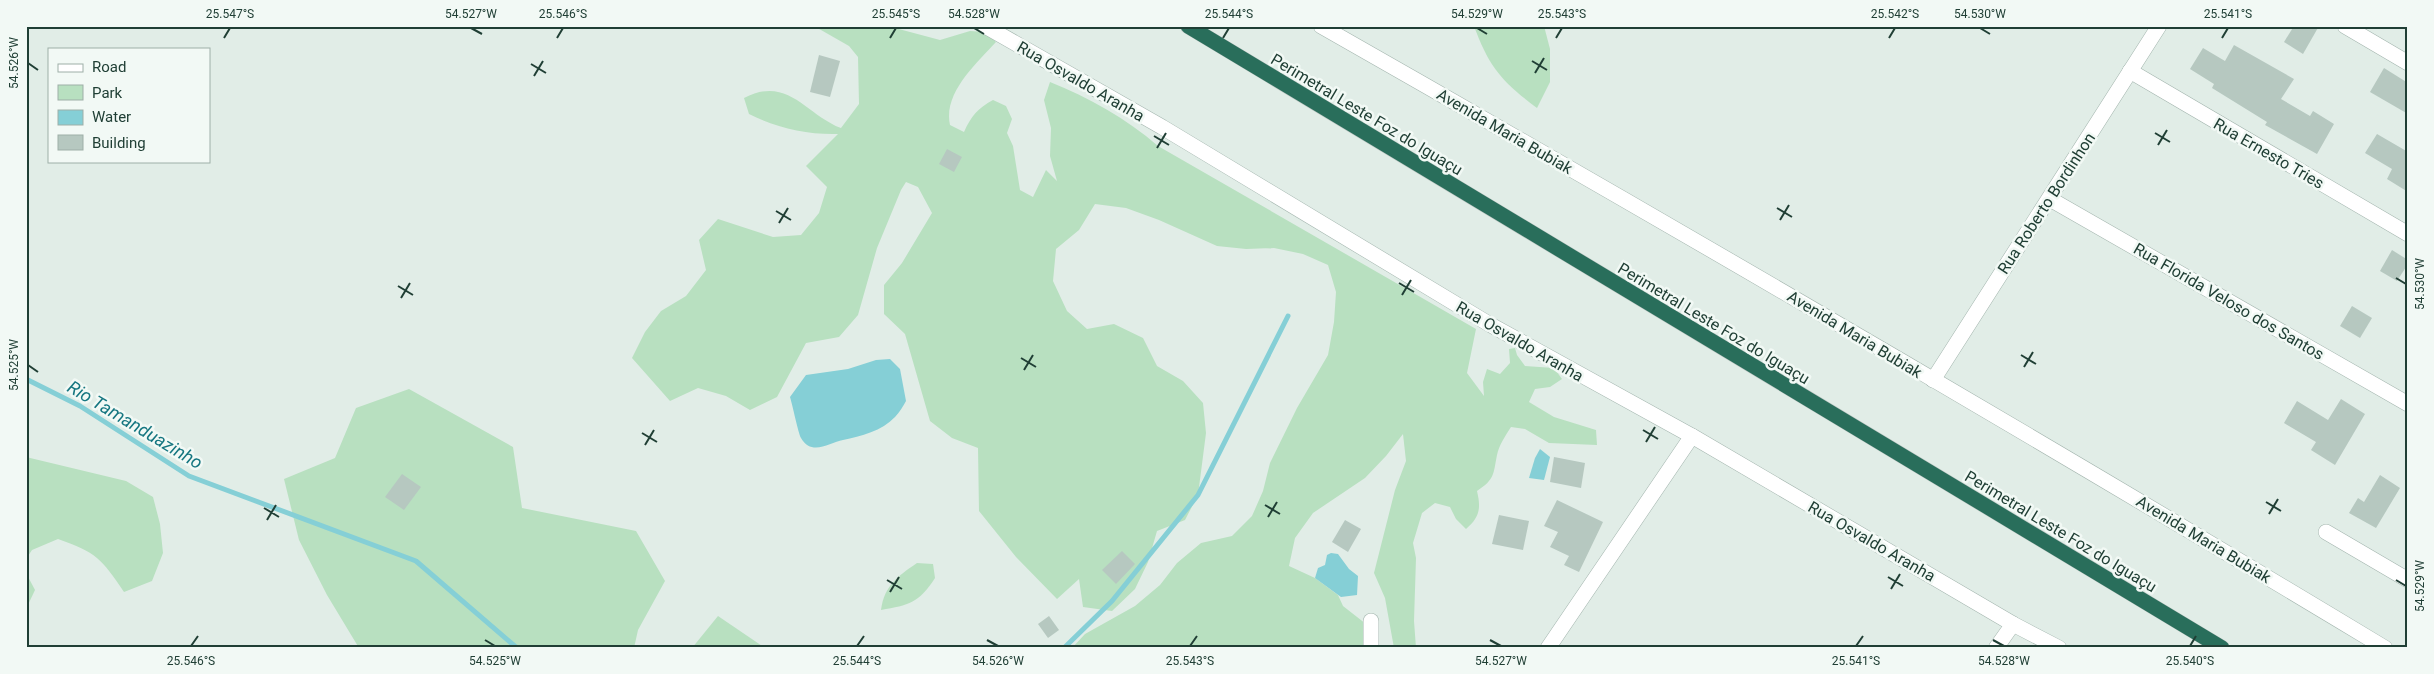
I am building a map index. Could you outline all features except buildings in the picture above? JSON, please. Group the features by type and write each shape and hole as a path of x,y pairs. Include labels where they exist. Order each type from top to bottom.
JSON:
{"highway":[{"name":"Perimetral Leste Foz do Iguaçu","path":"1188,26 2222,648"}],"street":[{"name":"Rua Osvaldo Aranha","path":"986,26 1162,127 1489,324 1692,436 2013,624 2058,648"},
{"name":"Avenida Maria Bubiak","path":"1321,26 1528,144 2111,483 2385,648"},
{"name":"Rua Roberto Bordinhon","path":"1932,380 2050,199 2159,26"},
{"path":"2345,26 2408,63"},
{"name":"Rua Ernesto Tries","path":"2130,71 2408,234"},
{"name":"Rua Florida Veloso dos Santos","path":"2050,199 2408,404"},
{"path":"1548,648 1692,436"},
{"path":"2326,532 2408,580"},
{"path":"1371,621 1371,648"},
{"path":"1996,648 2013,624"}],"green space":[{"path":"814,26 895,28 940,40 970,31 985,32 996,42 971,69 956,90 949,113 950,125 964,132 975,113 988,103 993,100 1006,106 1012,119 1007,133 1013,146 1020,190 1033,197 1046,170 1057,181 1050,156 1051,128 1044,100 1050,82 1107,110 1158,146 1476,329 1467,373 1484,396 1483,382 1487,369 1500,374 1510,363 1509,349 1515,348 1517,355 1525,366 1554,368 1562,379 1550,387 1535,389 1529,402 1554,417 1596,430 1597,445 1549,443 1525,429 1511,427 1499,448 1490,480 1477,491 1479,507 1477,516 1471,525 1466,529 1456,519 1450,507 1435,503 1422,513 1413,543 1416,558 1414,621 1416,648 1394,648 1385,598 1374,573 1395,490 1406,461 1403,434 1386,456 1365,478 1313,513 1295,538 1289,566 1315,578 1338,595 1343,606 1366,624 1366,648 1072,648 1085,634 1135,606 1160,585 1177,563 1201,543 1232,536 1252,516 1263,491 1270,463 1297,408 1328,355 1334,322 1336,292 1328,265 1303,254 1274,248 1246,249 1217,246 1159,220 1126,208 1095,204 1079,230 1056,249 1053,281 1067,311 1087,329 1114,324 1143,338 1157,366 1183,381 1203,403 1206,433 1198,495 1185,520 1157,531 1148,562 1135,589 1112,611 1083,607 1079,579 1057,599 1016,557 979,511 978,448 952,438 930,421 905,334 884,314 884,285 902,263 932,213 918,187 906,182 901,190 877,248 858,315 839,337 806,343 777,397 750,410 726,396 698,388 670,401 632,358 645,332 661,311 686,296 706,270 699,240 718,219 773,237 801,235 819,213 827,187 806,166 838,134 804,132 781,127 759,119 749,114 744,98 759,92 773,91 785,94 796,99 828,122 841,128 859,104 858,57 849,46"},
{"path":"1474,26 1544,26 1550,49 1550,82 1537,108 1514,90 1498,73 1485,52"},
{"path":"409,389 513,447 522,508 636,531 665,581 638,630 634,648 359,648 327,595 299,540 284,479 335,458 356,408"},
{"path":"26,457 126,481 153,497 160,524 163,553 152,581 124,592 97,558 81,548 58,539 32,550 26,559"},
{"path":"917,563 933,564 935,578 924,593 913,602 881,610 885,594 893,582"},
{"path":"26,573 35,590 26,609"},
{"path":"718,616 765,648 692,648"}],"water":[{"path":"890,359 900,369 906,401 890,422 864,435 821,447 810,447 805,444 800,435 790,397 806,375 848,369 876,360"},
{"path":"1540,449 1550,457 1544,480 1529,478"},
{"path":"1331,553 1338,554 1349,569 1358,576 1357,595 1341,597 1315,578 1318,568 1325,565 1327,555"}],"waterway":[{"path":"1064,648 1112,601 1198,495 1288,316"},
{"name":"Rio Tamanduazinho","path":"26,379 80,406 189,476 416,561 517,648"}]}
